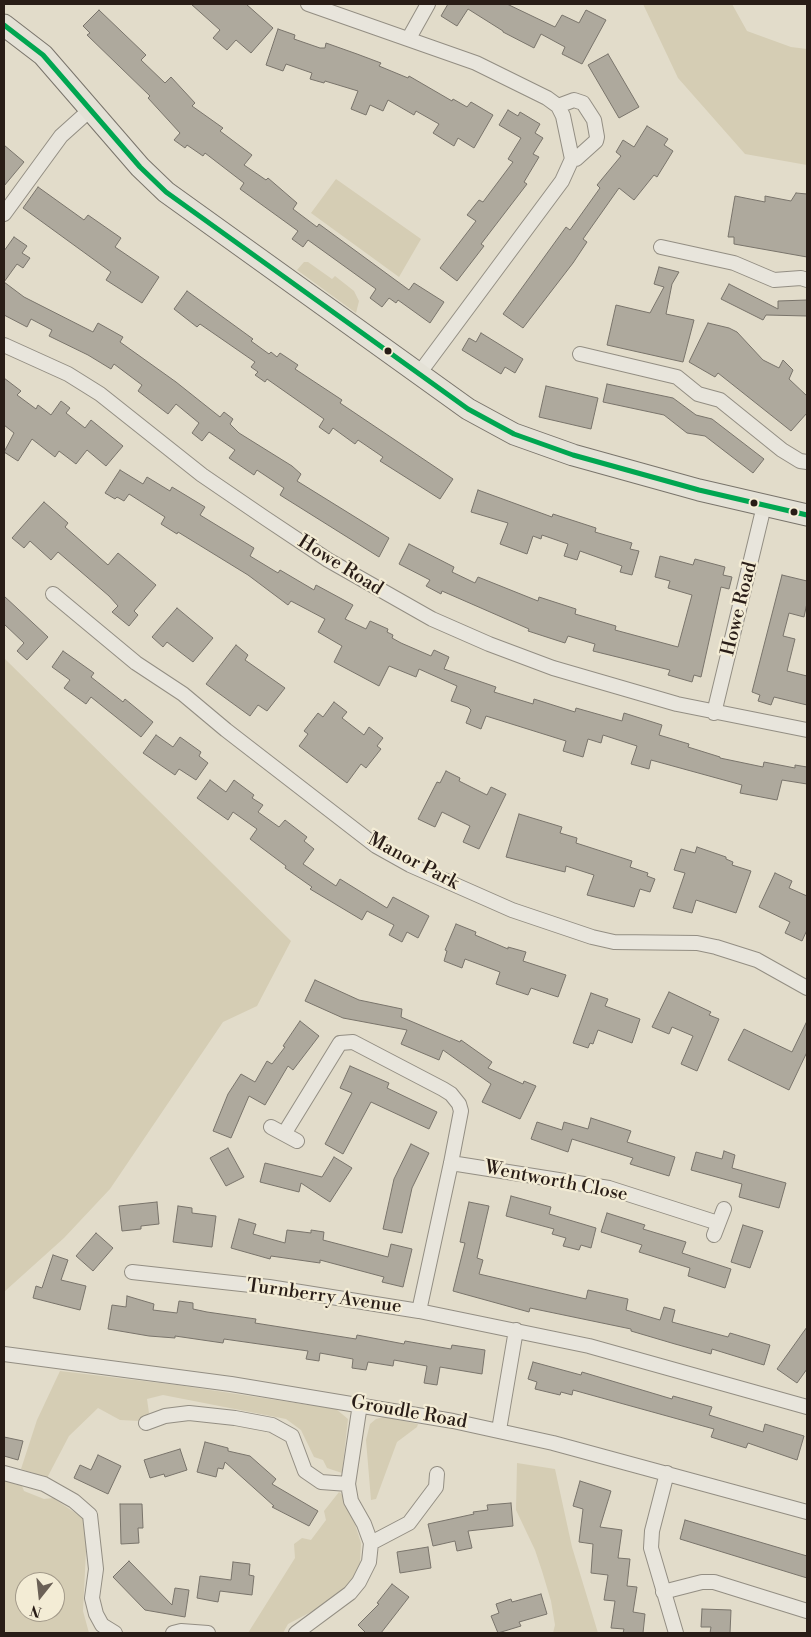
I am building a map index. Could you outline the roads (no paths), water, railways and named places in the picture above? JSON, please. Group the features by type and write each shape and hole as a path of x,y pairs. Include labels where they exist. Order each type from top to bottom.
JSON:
{"main road":[{"path":"4,26 43,55 140,167 166,192 418,375 492,423 540,444 617,468 764,506 807,515"}],"street":[{"path":"308,4 409,38 503,74 558,106 568,136 572,159 562,181 418,375"},
{"path":"409,38 428,4"},
{"path":"558,106 574,100 583,103 594,120 596,141 576,159 572,159"},
{"path":"4,214 61,136 90,109"},
{"path":"661,247 734,263 774,280 801,278 807,280"},
{"name":"Howe Road","path":"4,344 68,374 100,394 218,485 328,560 432,619 489,644 553,668 714,713 807,730"},
{"path":"580,354 678,377 698,394 720,400 782,450 800,461 807,462"},
{"name":"Howe Road","path":"714,713 764,506"},
{"name":"Manor Park","path":"53,594 136,663 183,694 226,730 376,846 410,865 512,910 592,937 614,942 696,943 716,947 758,960 807,988"},
{"path":"284,1134 340,1043 354,1042 451,1094 459,1104 461,1111 451,1163 419,1311"},
{"path":"271,1127 297,1141"},
{"name":"Wentworth Close","path":"451,1163 608,1188 716,1229 724,1209"},
{"name":"Turnberry Avenue","path":"132,1272 269,1287 419,1311 516,1330 663,1365 807,1407"},
{"path":"499,1430 516,1330"},
{"name":"Groudle Road","path":"4,1354 231,1384 360,1404 499,1430 667,1473 807,1512"},
{"path":"296,1633 350,1593 359,1582 368,1562 371,1543 364,1524 351,1501 348,1484 360,1404"},
{"path":"146,1422 165,1416 189,1414 235,1418 272,1425 292,1436 305,1471 321,1482 348,1484"},
{"path":"4,1473 44,1484 74,1501 90,1515 96,1569 92,1598 96,1614 102,1625 115,1633"},
{"path":"667,1473 652,1531 651,1548 676,1633"},
{"path":"371,1543 409,1523 436,1487 437,1474"},
{"path":"664,1592 702,1582 714,1582 807,1610"},
{"path":"173,1633 181,1631 208,1633"}]}
